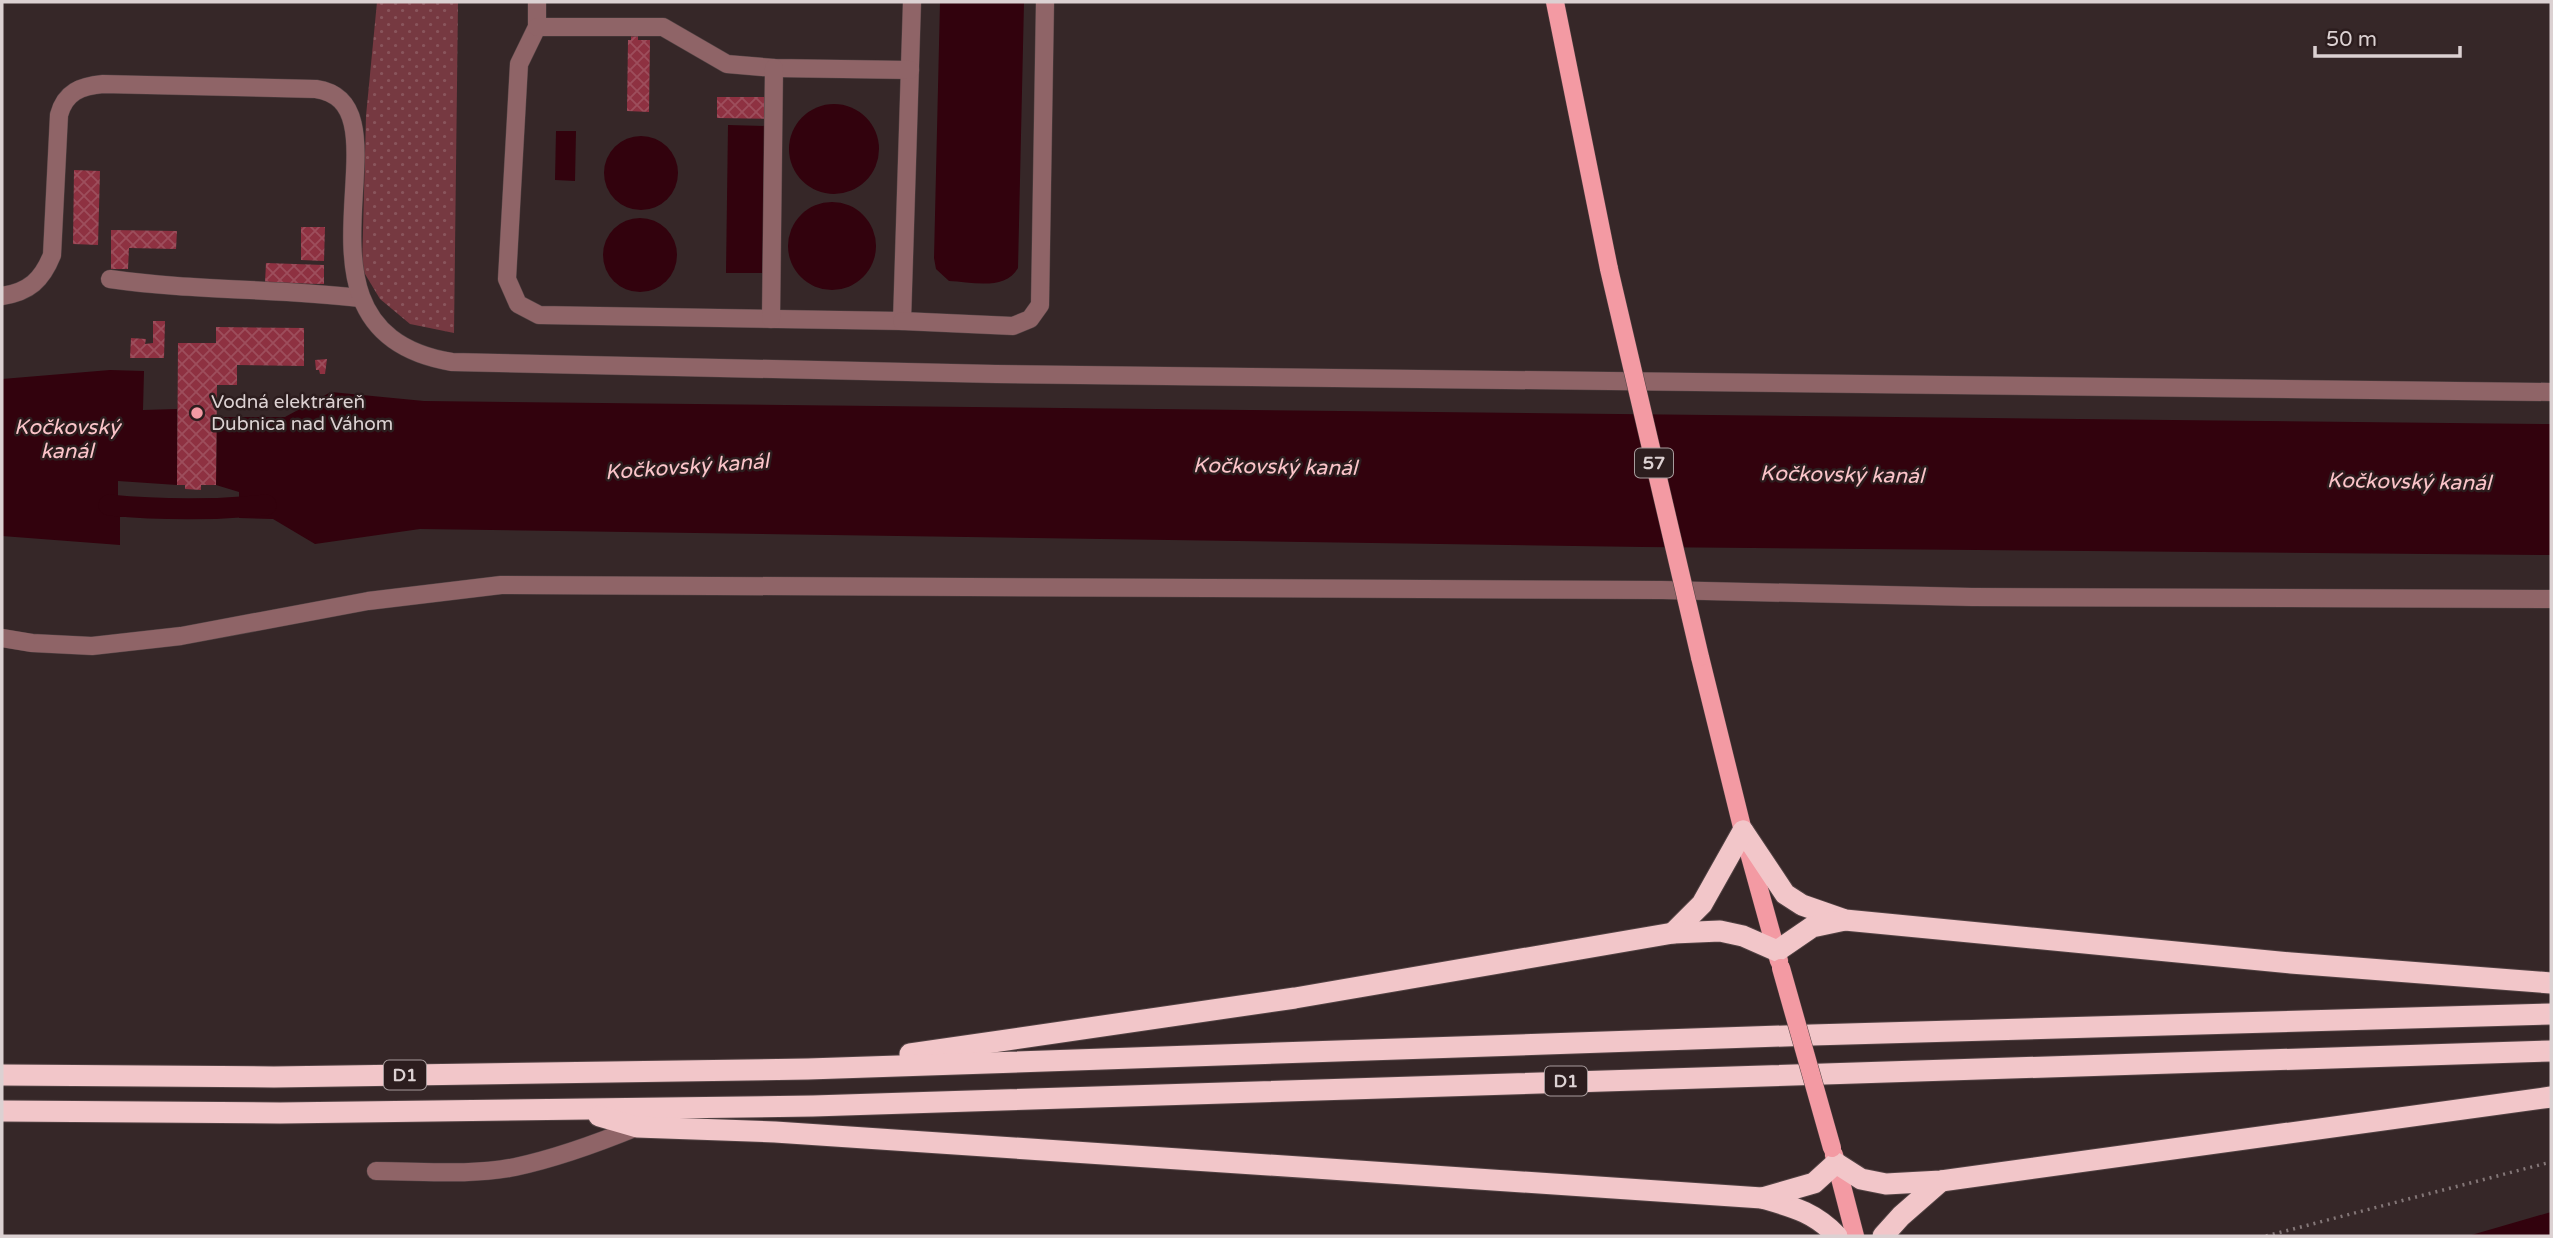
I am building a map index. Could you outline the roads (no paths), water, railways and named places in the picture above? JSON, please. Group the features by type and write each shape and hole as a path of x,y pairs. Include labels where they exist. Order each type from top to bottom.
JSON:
{"highway":[{"path":"1673,933 1707,897 1743,831 1785,894 1802,905 1845,920 2291,963 2551,983"},
{"path":"808,1069 1295,998 1673,933 1720,931 1743,936 1779,960 1812,927 1845,920"},
{"name":"D1","path":"2,1075 274,1077 808,1069 2551,1014"},
{"name":"D1","path":"2,1111 293,1113 827,1106 2551,1051"},
{"path":"1762,1198 1814,1183 1834,1155 1861,1179 1886,1184 1941,1181 2551,1097"},
{"path":"580,1110 637,1127 789,1133 1762,1198 1800,1209 1823,1221 1837,1236"},
{"path":"1883,1236 1901,1216 1941,1181"}],"main road":[{"name":"57","path":"1555,2 1609,269 1743,831 1855,1236"}],"street":[{"path":"537,2 537,27 519,64 507,279 518,304 539,315 902,321 1013,326 1030,319 1040,305 1045,2"},
{"path":"902,321 912,2"},
{"path":"537,27 663,27 727,64 774,68 911,70"},
{"path":"771,319 774,68"},
{"path":"2,296 24,291 33,285 46,269 54,240 59,115 61,106 70,94 103,84 316,89 326,90 339,97 351,117 355,135 352,253 360,298 378,324 410,349 438,360 996,374 2551,392"},
{"path":"110,279 157,286 360,298"},
{"path":"2,638 32,643 92,646 181,636 368,601 501,585 1662,590 1972,597 2551,599"},
{"path":"376,1171 478,1171 514,1167 591,1146 637,1127"}],"water":[{"path":"940,2 1024,2 1018,268 1005,280 987,284 949,281 936,269 934,258"},
{"path":"834,104 859,112 871,124 879,149 871,174 859,186 834,194 809,186 797,174 789,149 797,124 809,112"},
{"path":"728,125 769,126 766,273 726,273"},
{"path":"556,131 576,131 575,181 555,180"},
{"path":"641,136 662,142 672,152 678,173 672,194 662,204 641,210 620,204 610,194 604,173 610,152 620,142"},
{"path":"832,202 849,205 863,215 873,229 876,246 873,263 863,277 849,287 832,290 815,287 801,277 791,263 788,246 791,229 801,215 815,205"},
{"path":"640,218 661,224 671,234 677,255 671,276 661,286 640,292 619,286 609,276 603,255 609,234 619,224"},
{"name":"Kočkovský kanál","path":"110,370 144,371 143,410 177,409 177,485 118,481 118,497 136,498 136,516 120,517 120,545 2,536 2,379"},
{"path":"331,392 424,401 2551,424 2551,555 1643,547 420,529 315,544 273,519 239,518 239,492 216,485 217,417 285,417"},
{"path":"2551,1212 2551,1236 2468,1236"}],"waterway":[{"name":"Kočkovský kanál","path":"109,505 188,509 266,505"}],"place":[{"name":"Vodná elektráreň Dubnica nad Váhom","path":"197,413"}]}
